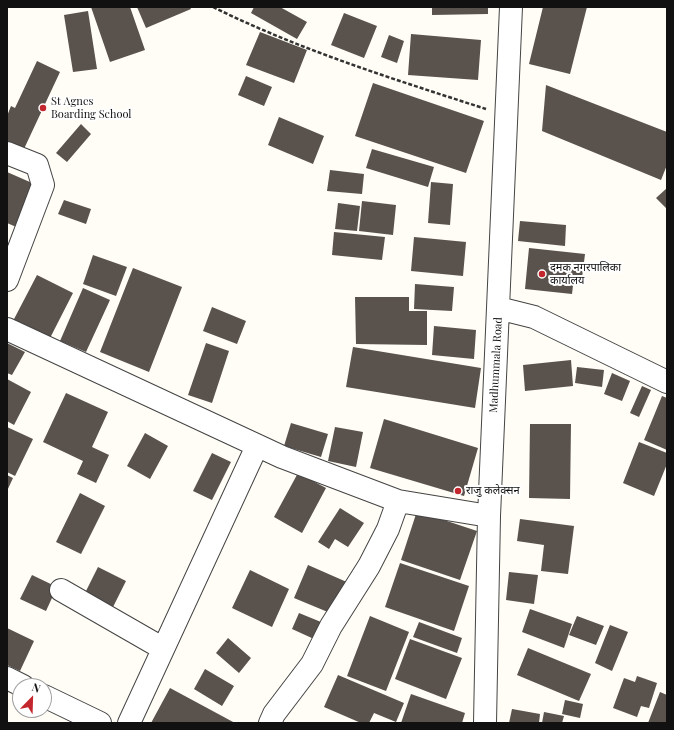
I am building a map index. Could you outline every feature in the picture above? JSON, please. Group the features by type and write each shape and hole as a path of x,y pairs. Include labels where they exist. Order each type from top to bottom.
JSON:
{"street":[{"name":"Madhummala Road","path":"486,723 489,516 511,7"},
{"path":"7,153 36,165 43,185 7,280"},
{"path":"498,308 534,317 667,382"},
{"path":"7,329 257,446 398,501 489,516"},
{"path":"129,723 162,648 257,446"},
{"path":"270,723 274,714 312,664 332,626 369,566 388,529 398,501"},
{"path":"61,590 162,648"},
{"path":"52,700 100,723"}],"path":[{"path":"213,7 244,22 367,70 506,116"}],"building":[{"path":"91,7 130,7 145,50 110,62"},
{"path":"137,7 190,7 191,9 146,28"},
{"path":"254,7 280,7 307,22 297,39 251,13"},
{"path":"432,7 488,7 488,14 432,15"},
{"path":"543,7 587,7 570,74 529,64"},
{"path":"88,11 97,69 73,72 64,15"},
{"path":"344,13 377,26 364,58 331,45"},
{"path":"260,32 307,50 294,83 246,65"},
{"path":"411,34 481,40 478,80 408,75"},
{"path":"389,35 404,41 397,63 381,57"},
{"path":"37,61 60,72 23,151 7,144 7,116 11,106 15,108"},
{"path":"246,76 272,87 264,106 238,95"},
{"path":"373,83 484,121 466,173 355,136"},
{"path":"546,85 667,132 667,165 661,180 542,131"},
{"path":"279,117 324,136 313,164 268,145"},
{"path":"81,124 91,134 67,162 56,153"},
{"path":"372,149 434,167 428,187 366,168"},
{"path":"330,170 364,174 362,194 327,191"},
{"path":"7,172 39,186 21,229 7,223"},
{"path":"431,182 453,184 450,225 428,223"},
{"path":"667,188 667,209 656,198"},
{"path":"64,200 91,209 86,224 58,214"},
{"path":"362,201 396,205 393,235 359,231"},
{"path":"338,203 360,206 357,231 335,229"},
{"path":"520,221 566,225 565,246 518,241"},
{"path":"334,232 385,237 382,260 332,255"},
{"path":"414,237 466,242 463,276 411,271"},
{"path":"529,248 585,254 582,278 574,277 572,294 525,289"},
{"path":"93,255 127,267 116,296 83,284"},
{"path":"133,268 182,287 149,372 100,352"},
{"path":"37,275 73,293 49,340 13,321"},
{"path":"415,284 454,287 452,311 414,309"},
{"path":"83,288 110,300 86,352 60,341"},
{"path":"355,297 409,297 409,311 427,311 427,345 356,344"},
{"path":"212,307 246,321 237,344 203,331"},
{"path":"434,326 476,330 474,359 432,355"},
{"path":"7,343 25,352 12,375 7,373"},
{"path":"206,343 229,351 212,403 188,395"},
{"path":"353,347 481,368 475,408 346,387"},
{"path":"571,360 573,386 525,391 523,365"},
{"path":"577,367 604,370 602,387 575,383"},
{"path":"612,373 630,381 622,401 604,394"},
{"path":"7,379 31,392 14,425 7,421"},
{"path":"642,386 651,390 639,417 630,413"},
{"path":"66,393 108,412 92,447 109,455 96,483 77,474 83,461 43,442"},
{"path":"662,396 667,398 667,450 644,440"},
{"path":"384,419 478,448 464,496 370,468"},
{"path":"291,423 328,434 321,457 284,446"},
{"path":"530,424 571,424 570,499 529,498"},
{"path":"7,427 33,439 15,476 7,472"},
{"path":"335,427 363,432 356,467 328,461"},
{"path":"145,433 168,446 150,479 127,466"},
{"path":"639,442 667,453 667,464 654,496 623,483"},
{"path":"212,453 231,462 212,500 193,491"},
{"path":"298,473 326,488 302,533 274,517"},
{"path":"7,475 13,478 7,491"},
{"path":"80,493 105,506 81,554 56,542"},
{"path":"340,508 364,523 348,547 335,539 329,549 318,542"},
{"path":"417,511 477,531 460,580 401,560"},
{"path":"520,519 574,526 568,574 541,571 544,545 517,541"},
{"path":"400,563 469,586 454,631 385,607"},
{"path":"308,565 349,583 335,615 294,598"},
{"path":"98,567 126,581 111,611 83,597"},
{"path":"250,570 289,589 272,627 232,608"},
{"path":"509,572 538,575 534,604 506,600"},
{"path":"32,575 57,587 46,611 20,599"},
{"path":"530,609 572,624 564,648 522,632"},
{"path":"299,613 321,622 314,639 292,629"},
{"path":"370,616 409,632 386,691 347,676"},
{"path":"577,616 604,626 596,645 569,635"},
{"path":"419,622 462,638 457,653 413,637"},
{"path":"610,625 628,632 612,671 595,663"},
{"path":"7,628 34,641 20,671 7,665"},
{"path":"228,638 251,658 239,673 216,653"},
{"path":"410,639 462,658 446,699 395,679"},
{"path":"528,648 591,674 579,701 517,675"},
{"path":"205,669 234,686 222,706 194,689"},
{"path":"338,675 404,703 396,722 374,713 369,723 361,723 324,707"},
{"path":"637,676 657,683 649,708 641,706 637,717 613,708 624,678 635,682"},
{"path":"170,688 235,723 151,723"},
{"path":"660,692 667,695 667,723 648,723"},
{"path":"411,694 465,713 462,723 401,723"},
{"path":"565,700 583,704 580,718 562,714"},
{"path":"512,709 540,714 539,723 509,723"},
{"path":"544,712 564,716 562,723 542,723"}],"place":[{"name":"St Agnes Boarding School","path":"43,108"},
{"name":"दमक नगरपालिका कार्यालय","path":"542,274"},
{"name":"राजु कलेक्सन","path":"458,491"}]}
